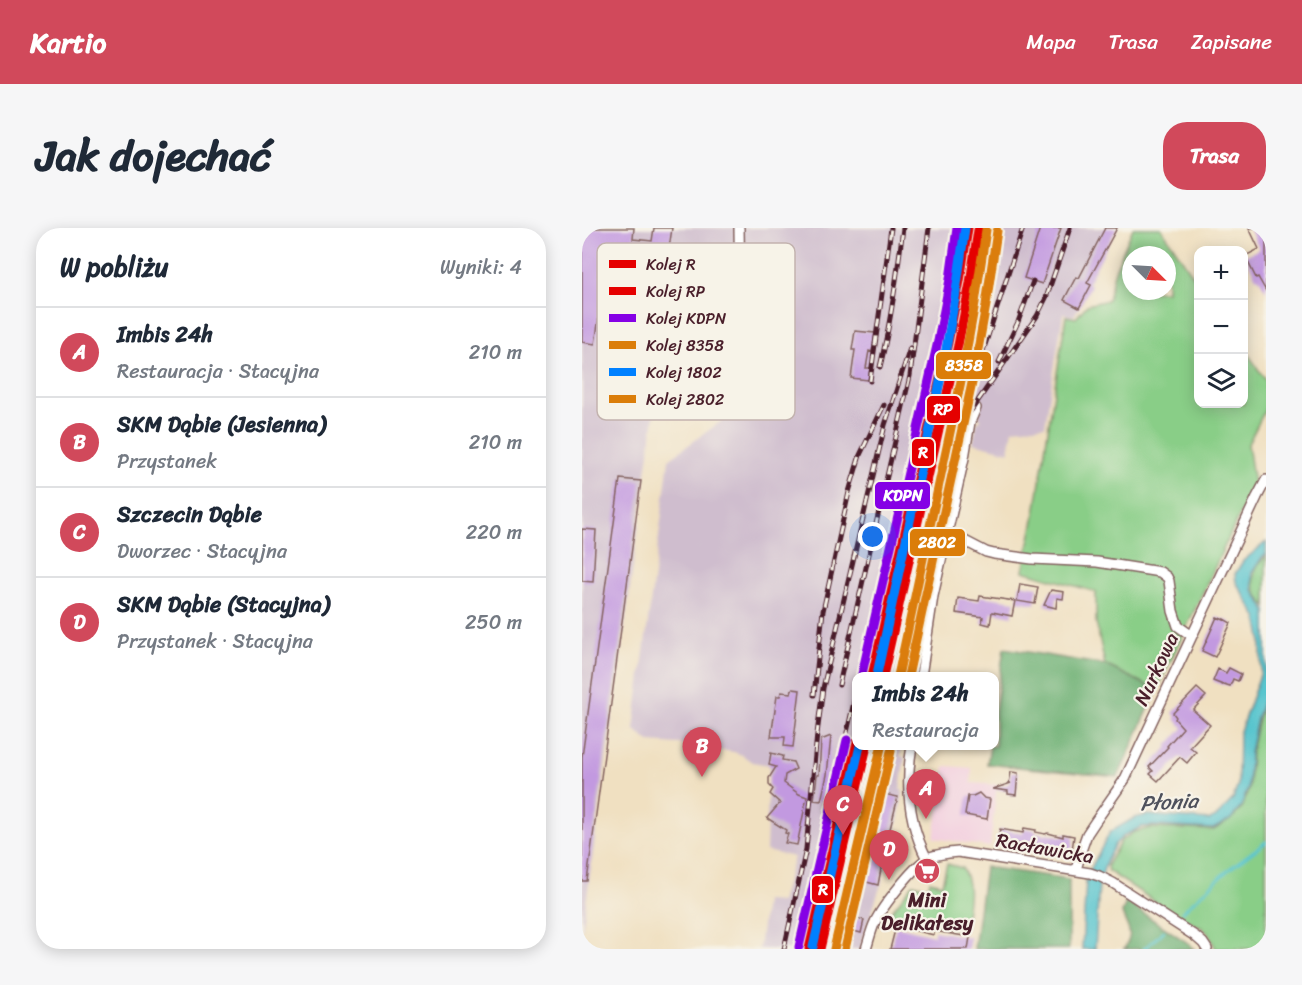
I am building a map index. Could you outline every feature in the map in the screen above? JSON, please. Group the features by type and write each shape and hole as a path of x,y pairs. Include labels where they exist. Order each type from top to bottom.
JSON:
{"street":[{"path":"739,228 739,243"},
{"path":"922,672 933,596 970,422 976,408"},
{"name":"Nurkowa","path":"1081,871 1082,848 1088,834 1125,778 1266,480"},
{"path":"947,536 966,541 994,554 1032,559 1097,562 1160,572 1169,581 1173,611 1178,626 1192,636"},
{"path":"866,949 874,923 881,910 911,874 927,859 914,826 908,798 911,750"},
{"name":"Racławicka","path":"927,859 945,853 958,852 1081,871 1104,878 1196,936 1207,949"}],"shaded area":[{"path":"582,228 1117,228 1088,283 1091,285 1074,316 1063,314 1045,426 1013,429 1009,452 973,443 977,423 981,420 977,414 981,411 970,406 922,626 916,672 852,672 852,750 901,750 900,756 905,757 900,789 903,793 892,853 890,852 862,939 861,949 759,949 765,901 781,902 794,857 766,851 769,765 752,762 734,752 708,749 707,746 649,742 634,729 669,459 723,420 795,420 795,243 597,243 597,420 653,420 582,932"},
{"path":"945,766 972,768 971,783 997,785 990,847 934,838"}],"green space":[{"path":"1133,228 1161,228 1173,246 1125,246"},
{"path":"1176,250 1194,277 1194,408 1248,408 1248,354 1266,381 1266,408 1248,444 1254,484 1157,690 1105,665 1096,622 1096,592 1023,571 1034,520 1066,316 1076,318 1087,305 1108,300 1114,273 1122,254 1122,300 1176,300"},
{"path":"1266,556 1266,607 1257,594 1254,575 1256,568"},
{"path":"1004,648 1105,665 1157,690 1118,777 987,764 989,750 999,750 999,683"},
{"path":"1266,696 1266,949 1216,949 1208,933 1202,928 1174,914 1108,871 1107,865 1121,841 1134,832 1150,828 1214,830 1230,820 1242,808 1249,788 1251,753 1258,719"},
{"path":"947,864 962,868 968,882 964,930 886,918 913,884 928,887 930,881 942,884"},
{"path":"985,867 1069,879 1069,949 974,949"},
{"path":"1126,902 1194,949 1124,949 1130,934 1122,913"}],"water":[{"path":"1266,542 1266,555 1252,573 1253,589 1266,611 1266,690 1257,718 1250,753 1248,788 1241,807 1230,820 1213,829 1153,826 1141,827 1125,835 1115,844 1099,884 1095,949 1082,949 1086,880 1110,832 1134,818 1148,815 1210,820 1216,817 1233,799 1238,785 1239,734 1261,672 1261,638 1257,617 1236,582 1235,574 1243,561"}],"building":[{"path":"582,228 634,228 633,239 652,241 654,228 672,228 670,243 597,243 595,344 582,342"},
{"path":"1040,228 1061,228 1042,284 1024,278"},
{"path":"1105,228 1117,228 1087,283 1091,285 1079,308 1064,300 1076,277 1079,278"},
{"path":"1249,228 1266,228 1266,291 1248,262 1248,254 1259,249"},
{"path":"855,331 875,333 872,352 869,351 866,368 870,368 868,380 851,378"},
{"path":"620,479 641,481 587,881 582,881 582,757"},
{"path":"582,529 596,530 593,582 582,581"},
{"path":"1020,584 1038,587 1035,604 1017,601"},
{"path":"1051,590 1064,592 1063,599 1057,598 1056,608 1044,605"},
{"path":"980,596 1015,601 1012,616 992,612 990,625 982,623 983,617 956,613 958,598 979,601"},
{"path":"1217,617 1231,623 1215,657 1202,651"},
{"path":"1229,668 1241,674 1238,681 1233,679 1230,686 1213,681 1218,669 1226,673"},
{"path":"1197,688 1206,696 1193,710 1210,725 1190,747 1196,752 1187,763 1180,757 1158,781 1150,774 1153,771 1149,767 1183,728 1173,713"},
{"path":"792,689 800,690 793,747 784,746 785,737 771,737 777,696 780,696 781,692 791,693"},
{"path":"831,736 827,775 821,801 814,800 817,775 819,775 821,740"},
{"path":"771,753 783,756 782,760 793,762 796,769 785,775 784,783 807,797 797,845 785,843 788,834 785,833 786,830 767,818 780,803 770,794 773,789 769,785 769,778 776,767 769,765"},
{"path":"1011,772 1018,773 1016,795 1008,794 1008,791 993,789 1011,783 1009,783"},
{"path":"879,793 898,797 889,833 894,834 890,849 885,848 878,885 859,880 877,810 875,810"},
{"path":"979,793 984,798 990,799 987,819 965,815 968,796"},
{"path":"1024,828 1063,837 1063,834 1074,836 1072,850 1054,848 1054,850 1040,848 1040,846 998,842 1000,829 1023,833"},
{"path":"853,917 864,920 861,933 850,930"},
{"path":"896,926 934,935 934,931 970,937 968,949 890,949"}],"waterway":[{"path":"1182,912 1228,870 1266,842"},
{"path":"1144,949 1164,931"}],"railway":[{"path":"870,381 891,228"},
{"path":"880,367 891,315 903,228"},
{"path":"839,685 910,376 929,228"},
{"path":"861,672 933,357 948,280 955,228"},
{"path":"974,358 997,228"},
{"path":"923,542 1023,228"},
{"path":"968,415 1037,316 1046,298 1070,228"},
{"path":"999,362 1018,322 1033,281"},
{"path":"784,949 806,849 823,688 885,425 910,348"},
{"path":"814,695 823,611 849,492 860,455 884,405"},
{"path":"797,949 852,711"}],"rail line":[{"name":"KDPN","path":"862,672 938,341 957,228"},
{"name":"1802","path":"877,672 941,377 965,228"},
{"name":"R","path":"873,672 948,343 968,228"},
{"name":"RP","path":"884,672 958,345 978,230"},
{"name":"8358","path":"899,672 961,381 986,230"},
{"name":"2802","path":"909,672 972,383 997,231"},
{"name":"KDPN","path":"799,947 847,740"},
{"name":"R","path":"809,949 855,750"},
{"name":"1802","path":"813,947 859,750"},
{"name":"RP","path":"820,949 866,750"},
{"name":"8358","path":"834,949 881,750"},
{"name":"2802","path":"845,949 891,751"}],"place":[{"name":"SKM Dąbie (Jesienna)","path":"702,777"},
{"name":"Imbis 24h","path":"926,819"},
{"name":"Szczecin Dąbie","path":"843,835"},
{"name":"Mini Delikatesy","path":"927,871"},
{"name":"SKM Dąbie (Stacyjna)","path":"889,880"}],"water label":[{"name":"Płonia","path":"1169,802"}]}
